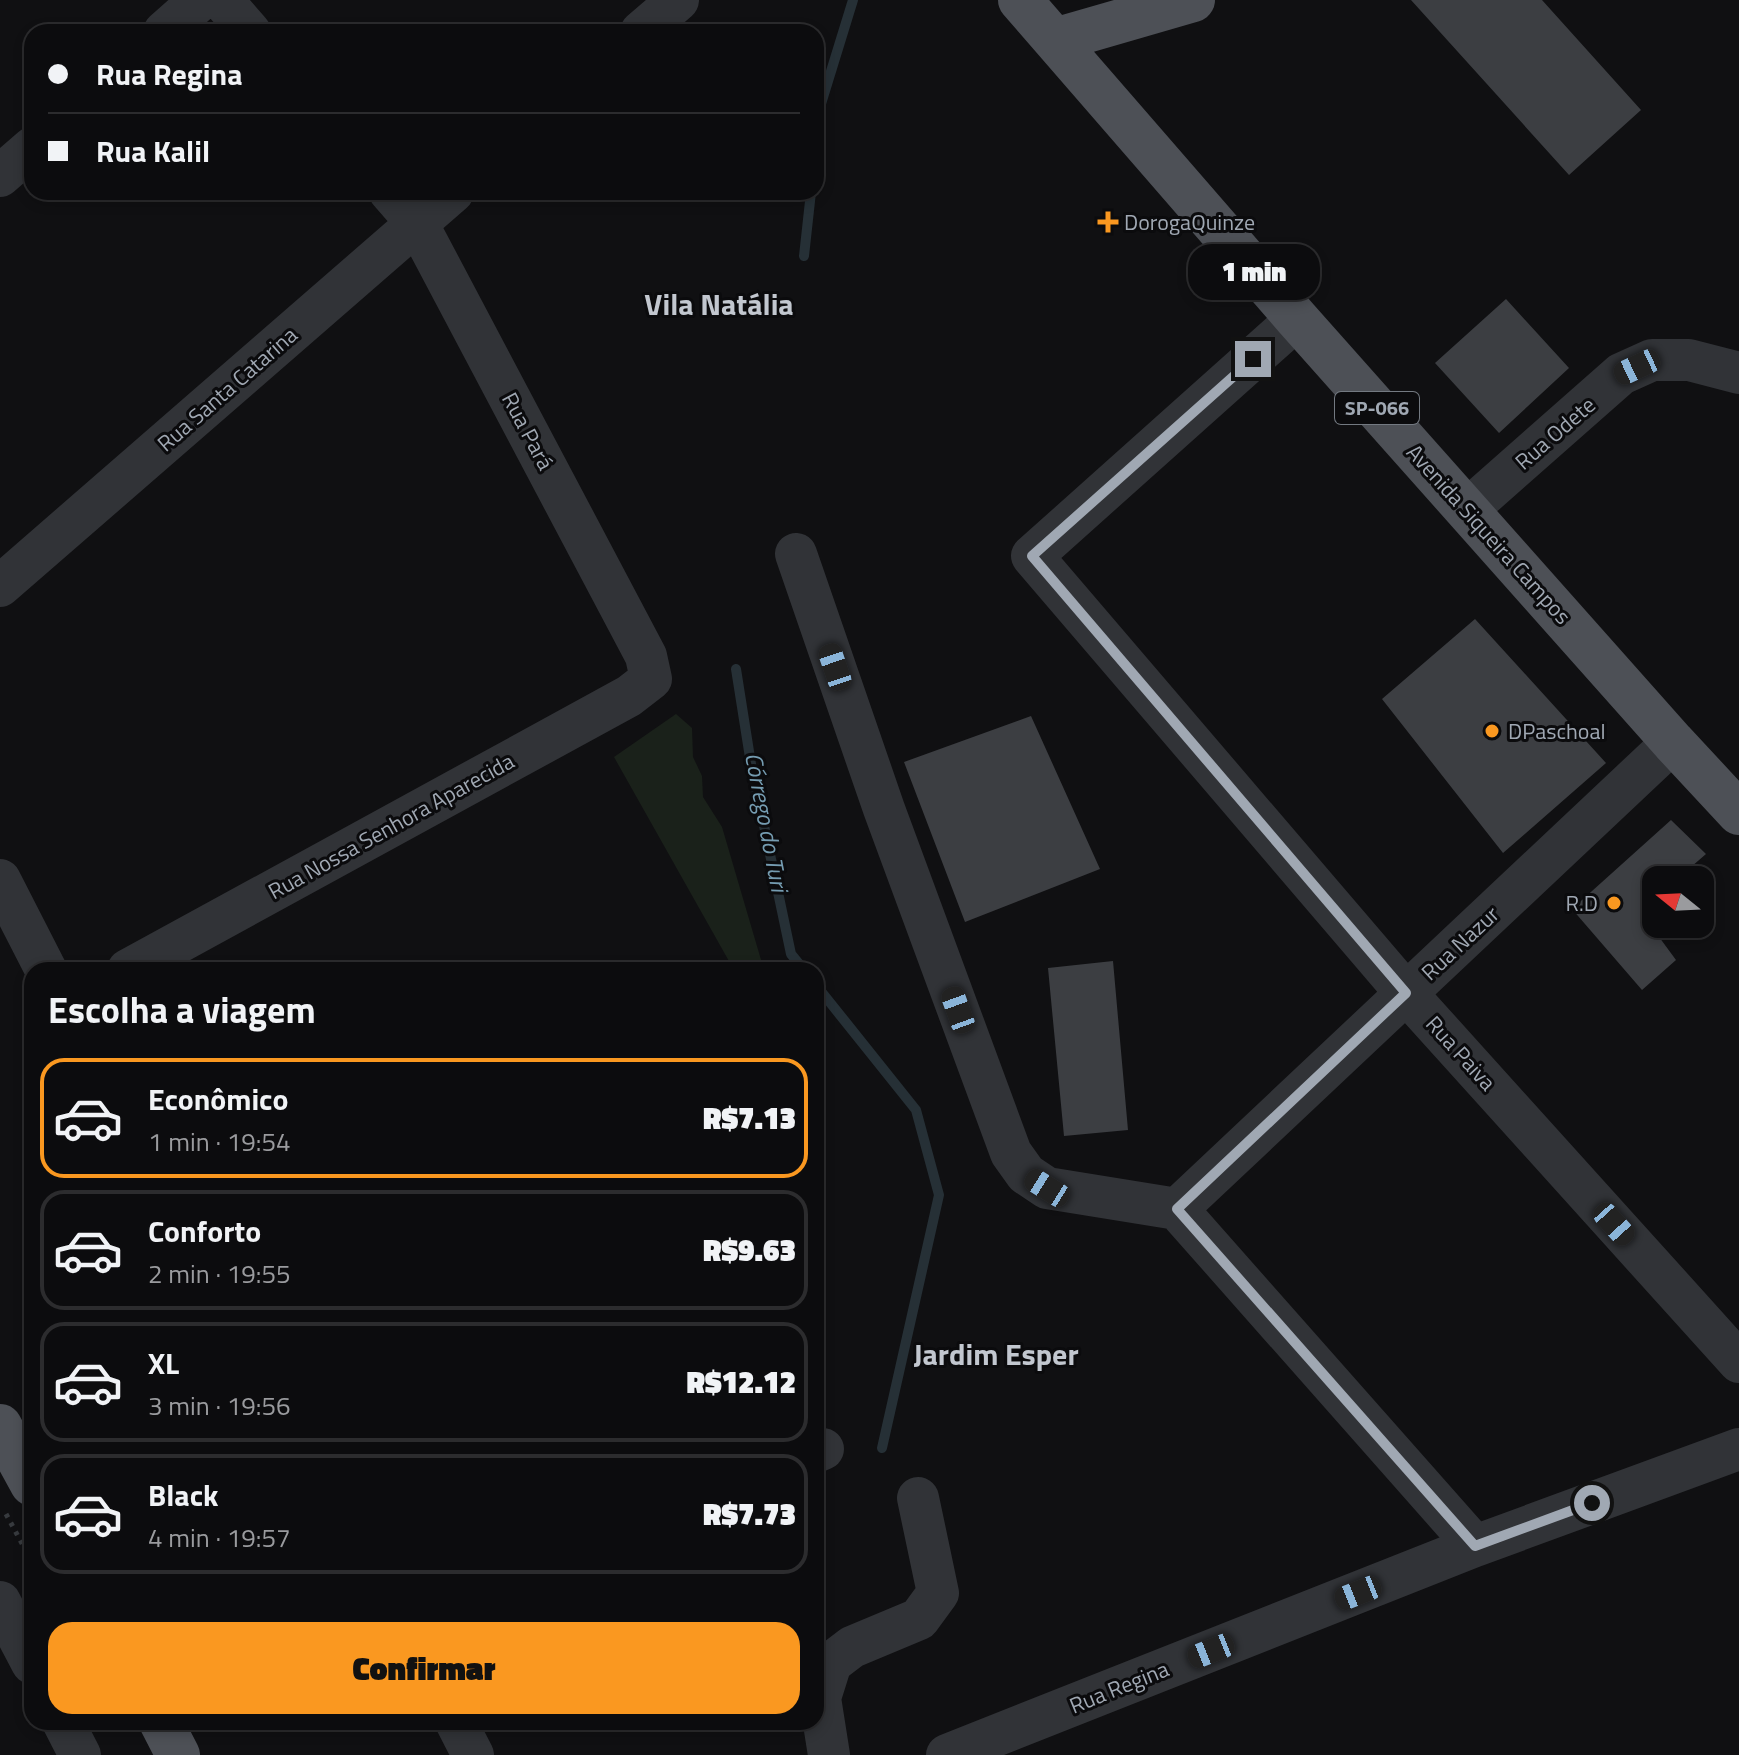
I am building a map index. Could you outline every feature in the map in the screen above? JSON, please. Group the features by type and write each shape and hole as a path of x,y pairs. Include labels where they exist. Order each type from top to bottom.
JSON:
{"main road":[{"name":"Avenida Siqueira Campos","path":"1020,0 1297,319 1739,813"},
{"path":"1055,40 1193,0"},
{"path":"0,1426 24,1470"},
{"path":"165,1730 178,1755"}],"street":[{"path":"173,24 200,0"},
{"path":"222,0 243,24"},
{"path":"650,24 678,0"},
{"path":"0,176 24,155"},
{"name":"Rua Pará","path":"397,200 417,223 646,656 651,679"},
{"name":"Rua Santa Catarina","path":"0,586 444,200"},
{"name":"Rua Paiva","path":"1297,319 1032,556 1406,993 1739,1362"},
{"name":"Rua Odete","path":"1468,509 1621,374 1652,360 1689,360 1739,373"},
{"path":"796,554 884,809 1011,1153 1026,1174 1047,1188 1177,1209 1475,1546"},
{"name":"Rua Nossa Senhora Aparecida","path":"143,962 629,696 651,679"},
{"name":"Rua Nazur","path":"1177,1209 1673,742"},
{"path":"1,883 42,962"},
{"name":"Rua Regina","path":"947,1755 1475,1546 1739,1449"},
{"path":"824,1685 831,1663 852,1647 919,1619 938,1593 918,1498"},
{"path":"0,1602 24,1648"},
{"path":"824,1723 829,1755"},
{"path":"67,1730 80,1755"},
{"path":"460,1730 473,1755"}],"path":[{"path":"0,1503 24,1547"}],"shaded area":[{"path":"676,714 692,728 693,757 702,776 703,797 722,827 762,962 729,962 614,757"}],"building":[{"path":"1411,0 1542,0 1641,110 1569,175"},
{"path":"1506,299 1569,368 1499,433 1435,363"},
{"name":"DPaschoal","path":"1475,619 1606,763 1503,853 1382,699"},
{"path":"1031,716 1100,869 965,922 904,762"},
{"name":"R.D","path":"1671,820 1706,854 1692,866 1642,866 1642,938 1660,938 1676,960 1642,990 1572,909"},
{"path":"1113,961 1128,1130 1064,1136 1048,968"}],"waterway":[{"name":"Córrego do Turi","path":"824,94 853,0"},
{"name":"Córrego do Turi","path":"804,256 810,200"},
{"name":"Córrego do Turi","path":"736,669 751,764 791,954 798,962"},
{"name":"Córrego do Turi","path":"824,995 916,1110 939,1195 882,1448"}],"place":[{"name":"DorogaQuinze","path":"1108,222"},
{"name":"DPaschoal","path":"1492,731"},
{"name":"R.D","path":"1614,903"}],"district":[{"name":"Vila Natália","path":"719,305"},
{"name":"Jardim Esper","path":"996,1355"}],"route":[{"path":"1253,359 1032,556 1406,993 1177,1209 1475,1546 1592,1503"}]}
